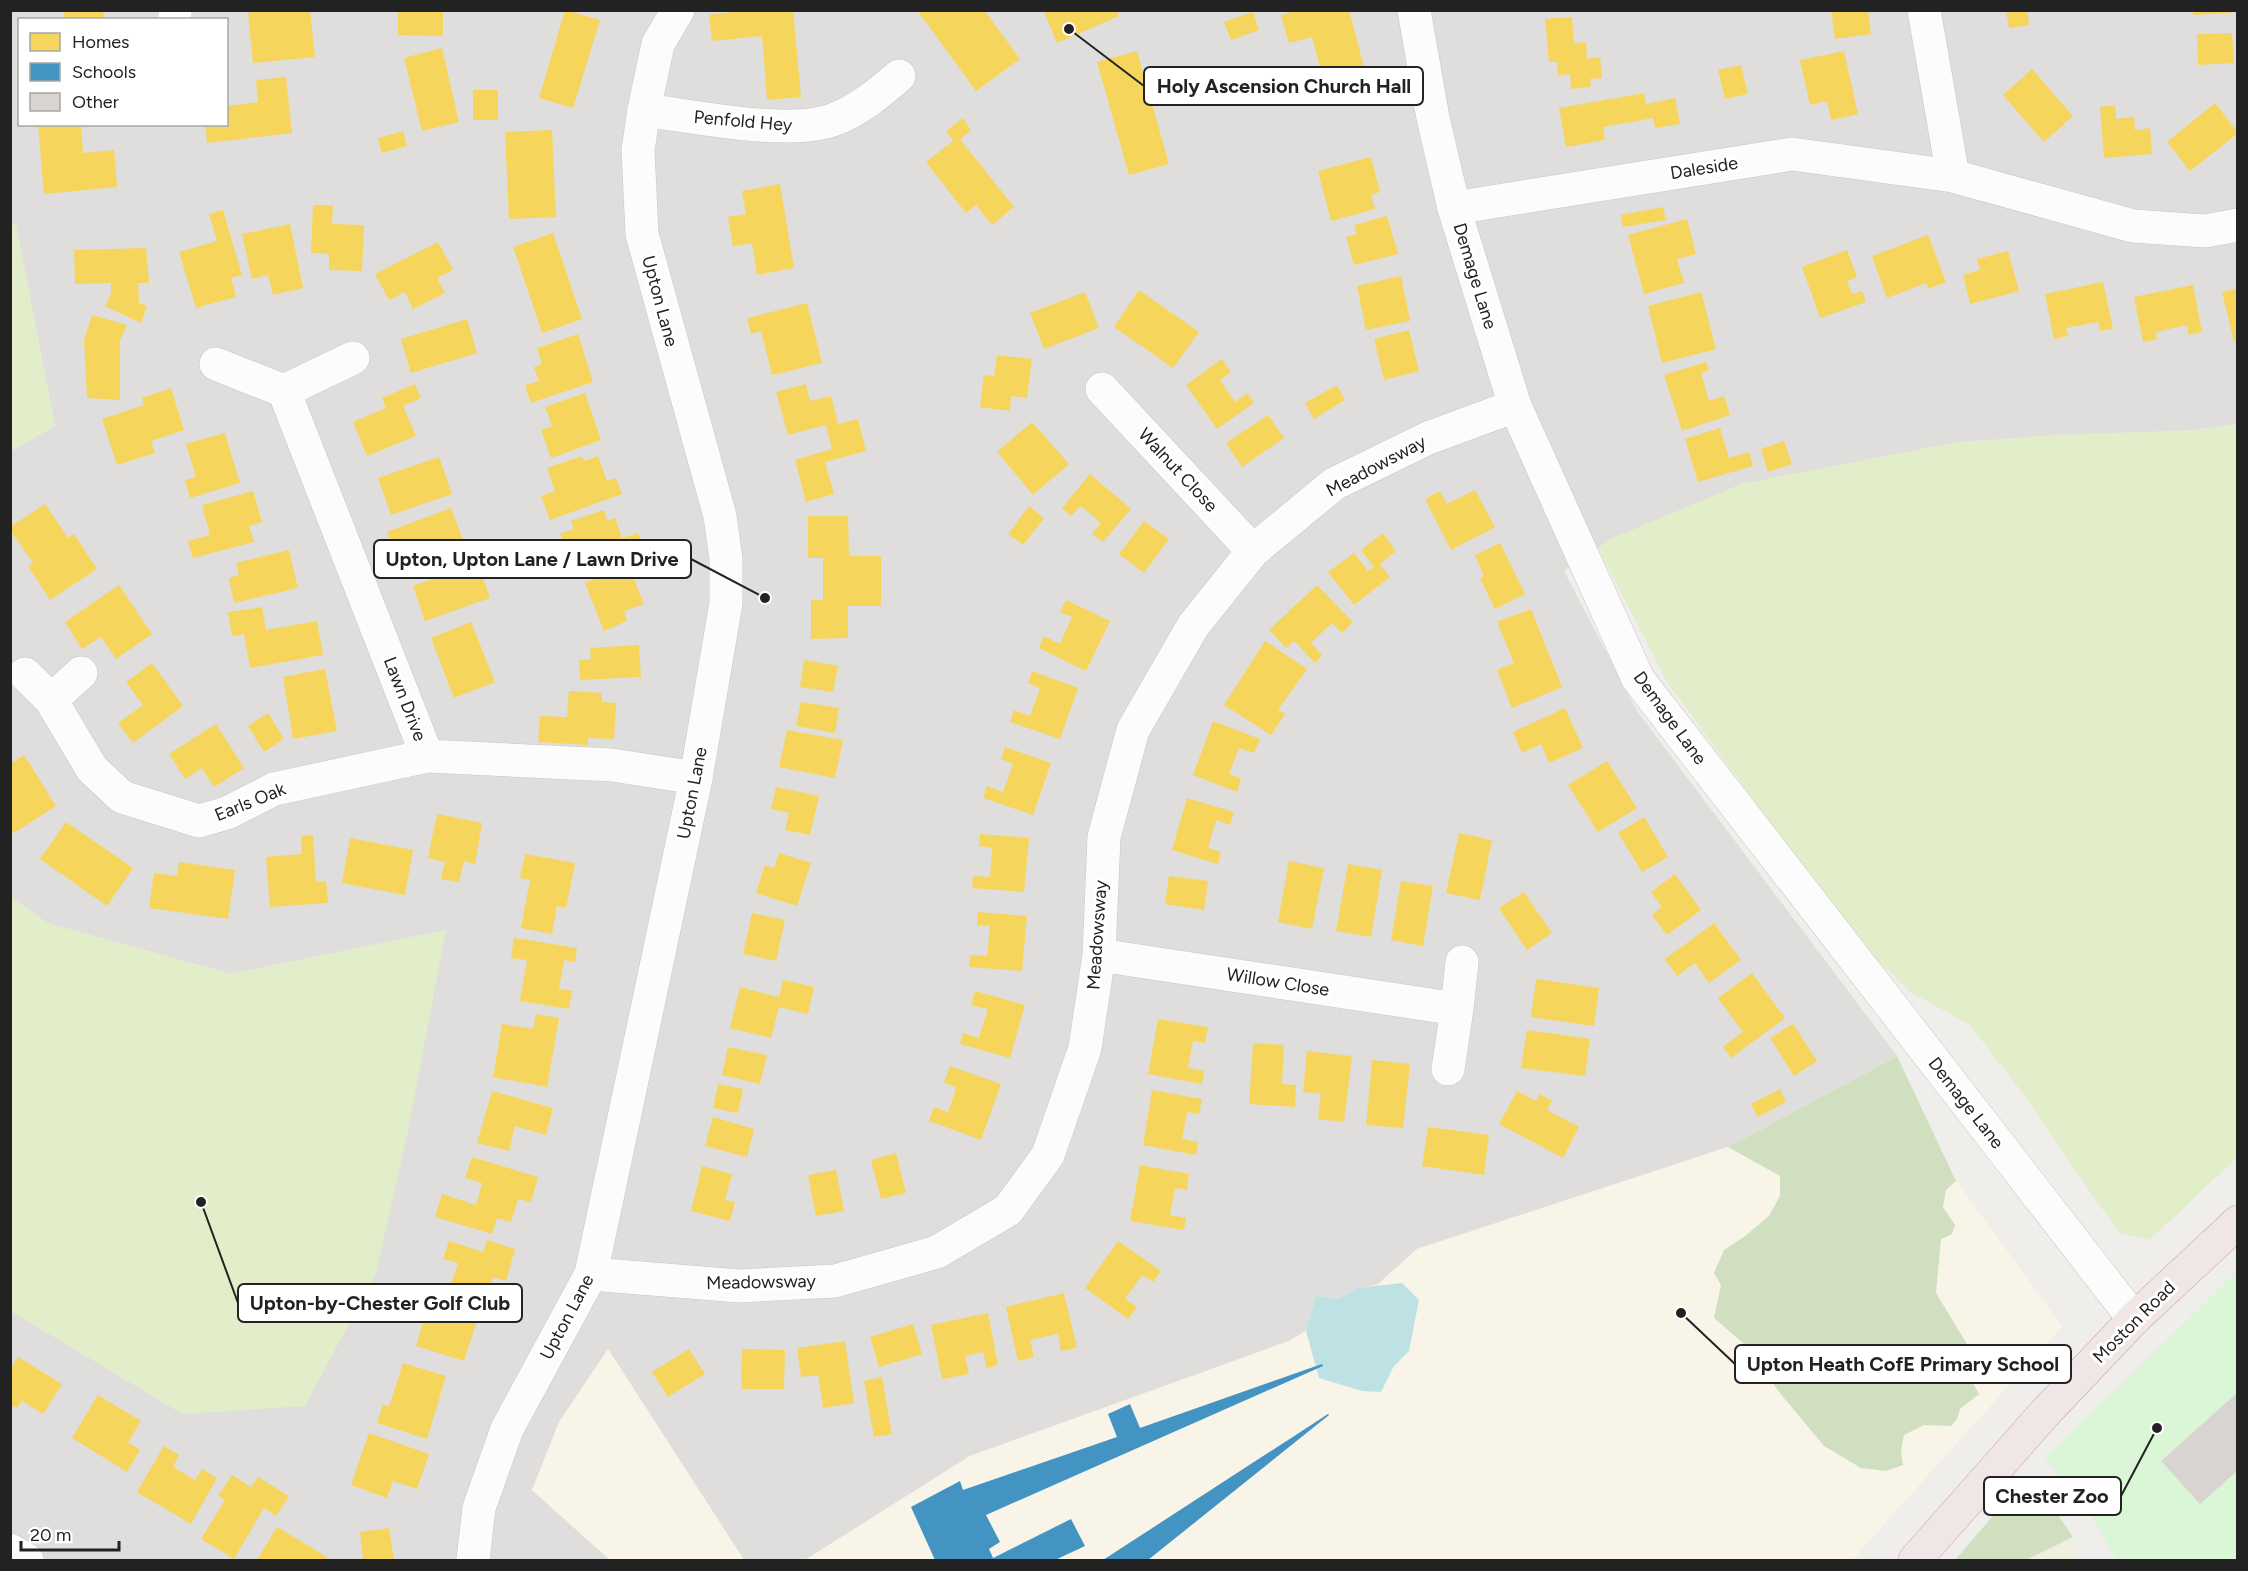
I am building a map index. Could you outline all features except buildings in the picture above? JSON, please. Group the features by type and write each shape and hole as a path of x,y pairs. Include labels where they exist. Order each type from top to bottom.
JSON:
{"highway":[{"name":"Moston Road","path":"1916,1560 2044,1414 2134,1319 2238,1222"}],"street":[{"name":"Upton Lane","path":"473,1560 479,1508 507,1429 591,1274 696,778 726,603 726,559 720,516 642,234 638,150 644,110 658,44 678,10"},
{"name":"Demage Lane","path":"1414,10 1433,118 1455,208 1515,406 1638,680 2134,1319"},
{"path":"1924,10 1953,176"},
{"name":"Penfold Hey","path":"644,110 730,122 796,127 834,120 871,100 899,76"},
{"name":"Daleside","path":"1455,208 1792,154 1953,176 2133,226 2205,231 2238,225"},
{"path":"216,364 284,391 353,358"},
{"name":"Walnut Close","path":"1102,389 1253,551"},
{"name":"Lawn Drive","path":"284,391 427,756 612,765 696,778"},
{"name":"Meadowsway","path":"591,1274 739,1286 835,1281 937,1252 1008,1210 1048,1155 1085,1048 1099,955 1104,837 1133,730 1193,626 1253,551 1334,484 1428,438 1515,406"},
{"path":"51,700 81,673"},
{"name":"Earls Oak","path":"25,674 51,700 92,770 122,797 199,821 227,813 274,789 427,756"},
{"name":"Willow Close","path":"1099,955 1456,1010"},
{"path":"1448,1069 1462,962"},
{"path":"10,1550 27,1560"}],"shaded area":[{"path":"11,11 2237,11 2237,424 2196,430 1959,442 1865,460 1613,538 1564,571 1637,711 1897,1056 1728,1147 1417,1249 1377,1285 1357,1288 1338,1299 1316,1297 1306,1331 1289,1341 970,1456 805,1560 744,1560 608,1349 532,1490 610,1560 11,1560 11,1311 183,1414 446,930 231,974 47,923 11,897 11,451 55,426 16,226 11,225"},
{"path":"1897,1056 1956,1181 2062,1326 1852,1560 805,1560 970,1456 1289,1341 1306,1331 1316,1296 1338,1299 1357,1288 1377,1285 1417,1249 1728,1147"},
{"path":"608,1349 744,1560 610,1560 532,1490 559,1422"},
{"path":"2073,1537 2076,1560 2026,1560"}],"green space":[{"path":"11,225 16,225 55,426 11,451"},
{"path":"2237,424 2237,1157 2150,1240 2120,1233 2028,1100 1969,1024 1912,993 1857,941 1667,682 1598,548 1613,538 1741,484 1959,442 2055,435 2196,430"},
{"path":"11,897 47,923 231,974 446,930 408,1131 376,1273 305,1406 183,1414 11,1311"},
{"path":"1897,1056 1956,1181 1946,1190 1943,1207 1955,1225 1952,1234 1941,1239 1936,1293 1970,1349 1964,1367 1979,1394 1960,1409 1957,1419 1951,1426 1924,1425 1904,1435 1901,1450 1903,1465 1886,1471 1861,1468 1824,1446 1779,1392 1750,1349 1714,1318 1721,1285 1714,1273 1724,1250 1769,1216 1780,1196 1780,1176 1728,1147"},
{"path":"2237,1272 2237,1560 2116,1560 2098,1526 2045,1458"},
{"path":"2017,1488 2046,1497 2073,1537 2026,1560 1955,1560"}],"water":[{"path":"1402,1283 1419,1300 1409,1351 1394,1366 1381,1392 1362,1391 1319,1378 1306,1331 1316,1296 1338,1299 1357,1288"}],"place":[{"name":"Holy Ascension Church Hall","path":"1069,29"},
{"name":"Upton, Upton Lane / Lawn Drive","path":"765,598"},
{"name":"Upton-by-Chester Golf Club","path":"201,1202"},
{"name":"Upton Heath CofE Primary School","path":"1681,1313"},
{"name":"Chester Zoo","path":"2157,1428"}]}
